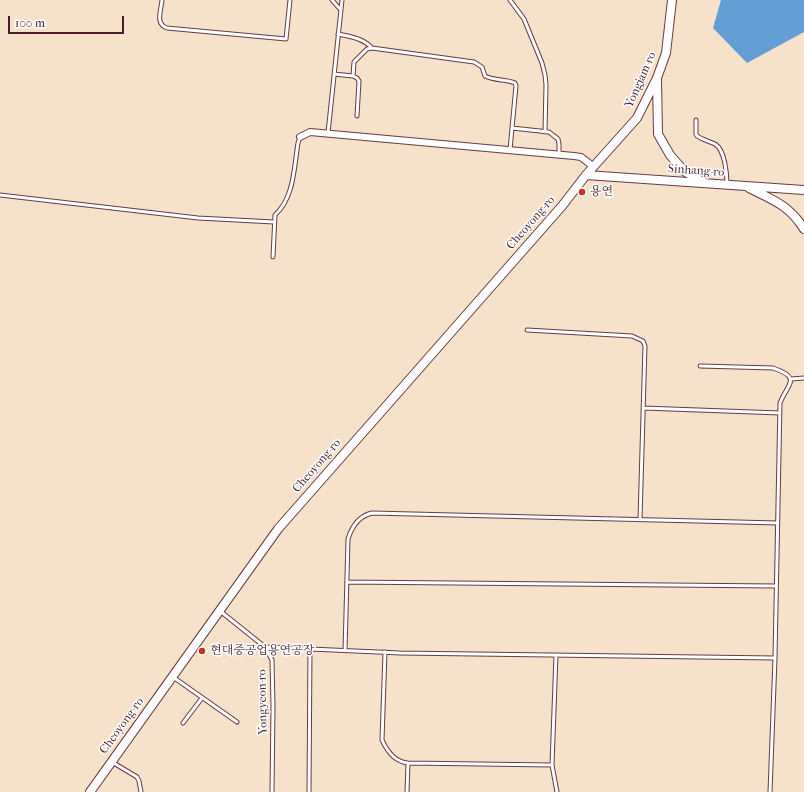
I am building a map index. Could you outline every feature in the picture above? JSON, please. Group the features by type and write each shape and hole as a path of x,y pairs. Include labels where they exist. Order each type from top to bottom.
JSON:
{"street":[{"name":"Yongjam-ro","path":"586,175 637,118 657,78 666,53 672,0"},
{"path":"657,78 658,134 670,155 684,171 706,183"},
{"path":"300,137 310,132 328,133 558,154 581,157 594,167"},
{"name":"Sinhang-ro","path":"586,175 804,190"},
{"name":"Cheoyong-ro","path":"90,792 278,528 557,212 586,175"},
{"path":"745,186 783,205 796,217 804,229"}],"lane":[{"path":"162,0 159,23 161,26 167,28 286,39 290,0"},
{"path":"332,0 341,9"},
{"path":"328,133 342,0"},
{"path":"510,0 524,19 542,63 546,85 545,132"},
{"path":"338,34 360,39 372,48"},
{"path":"353,76 354,62 367,49 372,48 474,62 482,67 485,76 490,79 515,83 516,86 510,150"},
{"path":"334,74 358,78 357,116"},
{"path":"696,120 697,136 717,146 725,162 727,170 726,185"},
{"path":"512,128 549,132 558,139 558,154"},
{"path":"273,257 275,215 281,210 292,186 300,137"},
{"path":"0,195 198,218 274,222"},
{"path":"527,330 632,336 643,341 645,346 640,519"},
{"path":"700,366 773,368 783,371 789,375 791,379"},
{"path":"791,379 804,378"},
{"path":"770,792 775,658 780,403 791,379"},
{"path":"643,408 780,413"},
{"path":"345,651 348,539 360,518 372,513 778,523"},
{"path":"347,582 776,586"},
{"path":"219,611 265,647 385,652 775,658"},
{"name":"Yongyeon-ro","path":"265,647 272,660 272,792"},
{"path":"309,792 310,649"},
{"path":"385,652 382,740 386,750 395,758 408,763 552,765"},
{"path":"556,655 552,765 558,787 557,792"},
{"path":"173,677 237,722"},
{"path":"183,723 202,698"},
{"path":"112,762 137,778 141,792"},
{"path":"407,792 408,763"}],"water":[{"path":"721,0 804,0 804,32 747,63 713,28"}],"place":[{"name":"용연","path":"582,192"},
{"name":"현대중공업용연공장","path":"202,651"}]}
